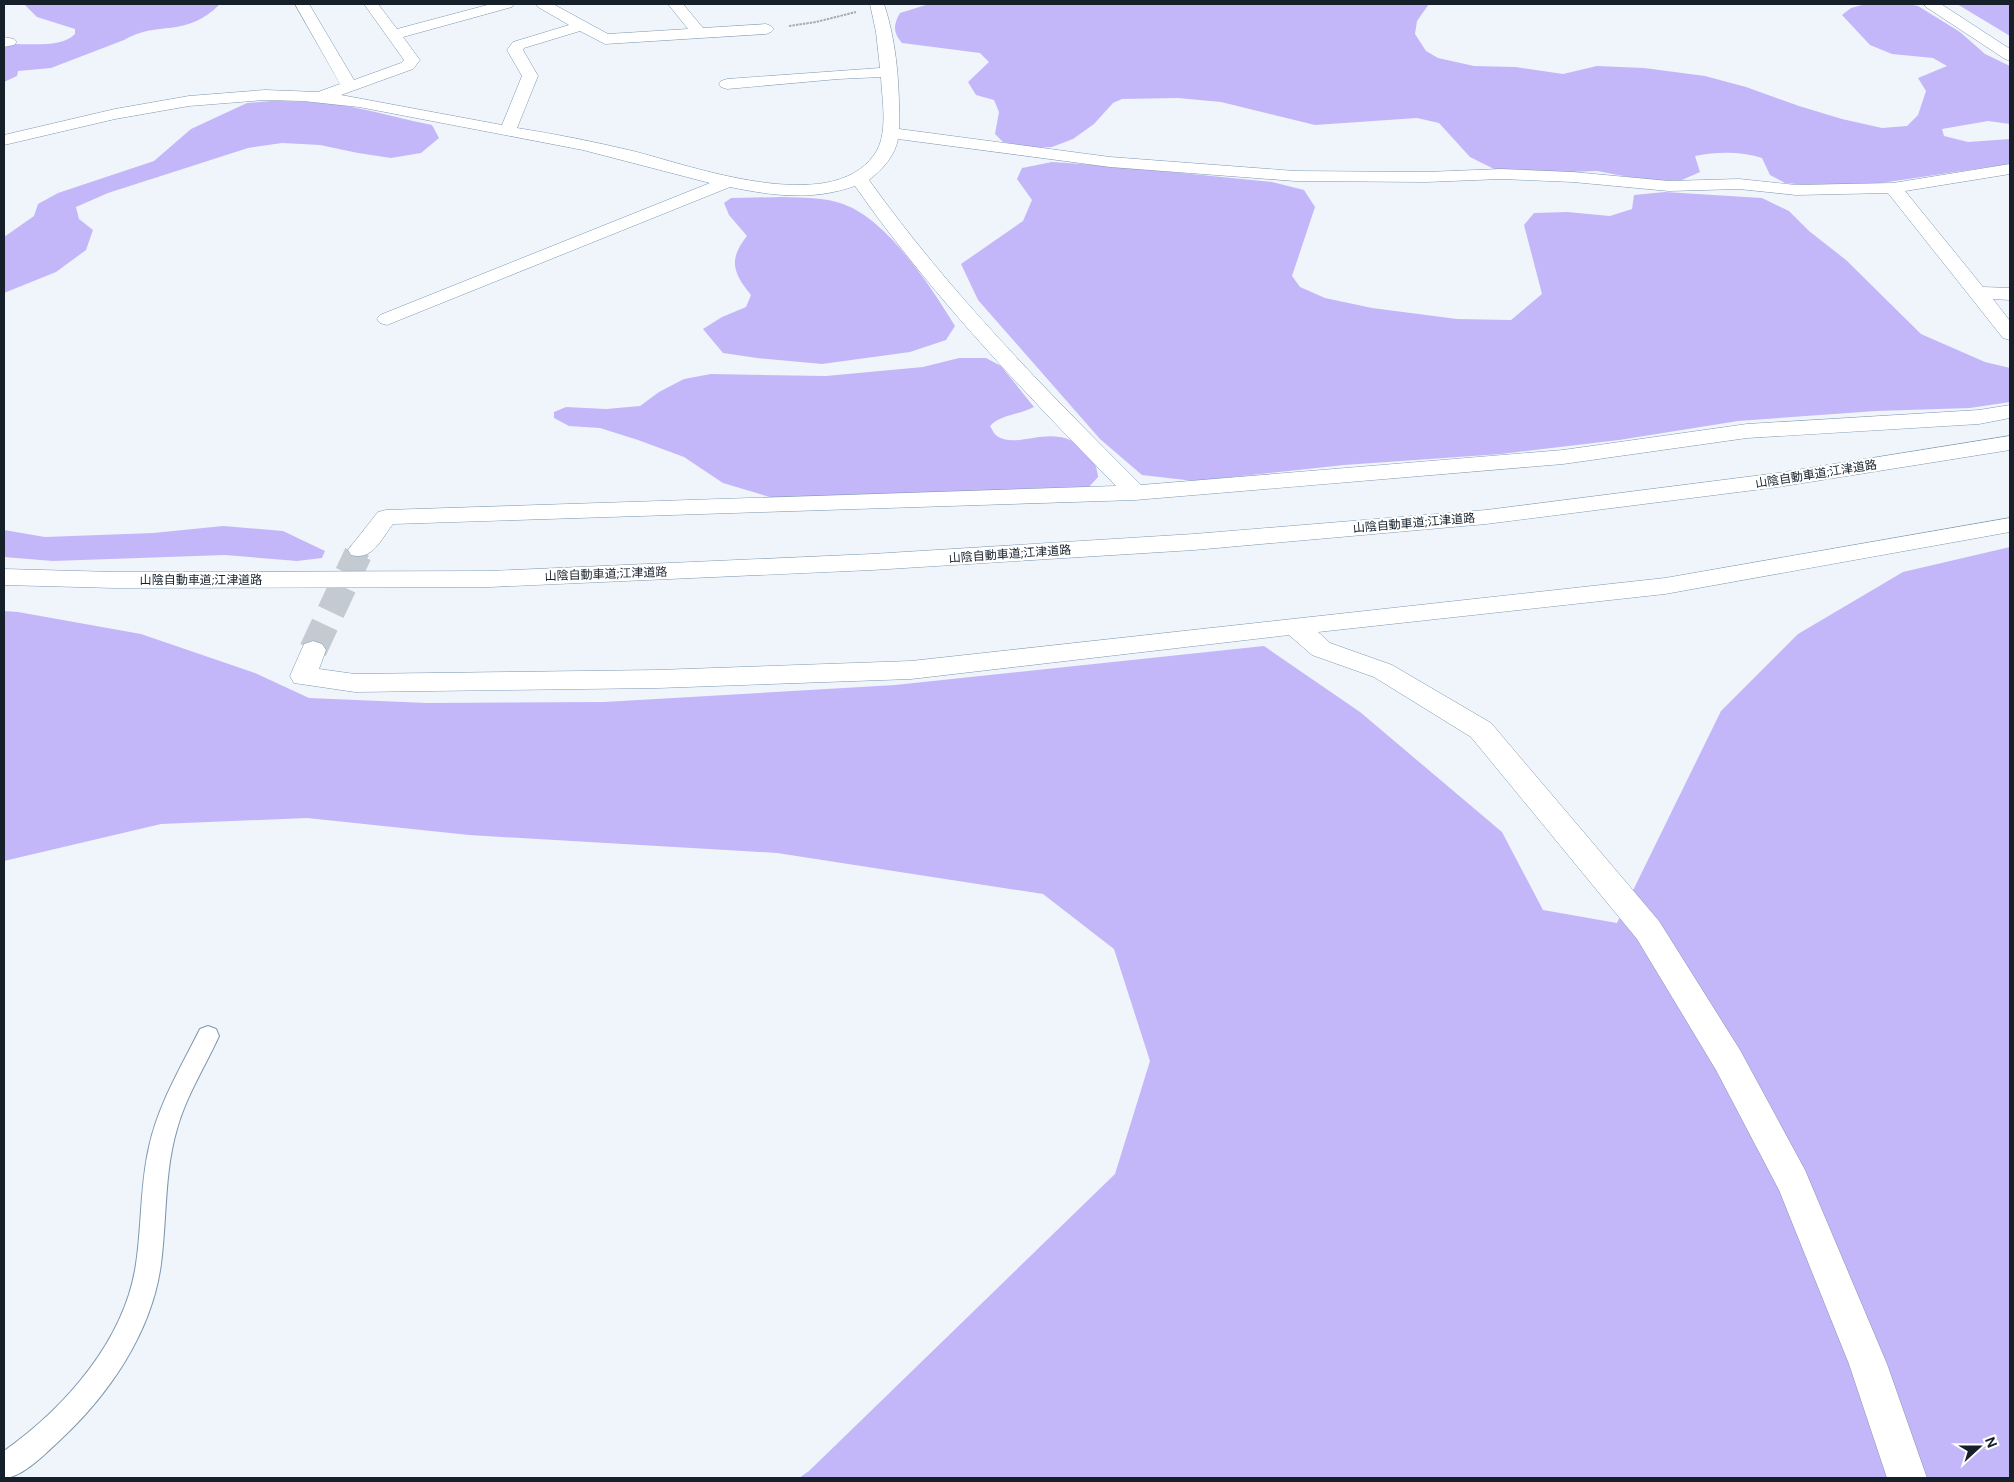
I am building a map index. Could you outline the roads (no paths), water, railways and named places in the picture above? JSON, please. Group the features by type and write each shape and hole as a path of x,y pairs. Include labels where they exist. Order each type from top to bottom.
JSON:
{"main road":[{"path":"302,4 350,87"},
{"path":"320,97 407,66 412,60 371,4"},
{"path":"394,35 482,7 507,4"},
{"path":"543,4 605,39 766,29"},
{"path":"675,4 699,33"},
{"path":"4,140 116,114 193,101 264,96 320,97 508,130 602,149 727,182 792,192 814,192 839,187 859,179 877,163 887,148 891,133 886,41 881,14 877,4"},
{"path":"1931,4 2010,56"},
{"path":"508,130 530,76 515,50 518,45 580,26"},
{"path":"727,84 838,74 887,72"},
{"path":"891,133 1110,162 1286,175 1426,177 1501,174 1573,177 1669,186 1739,184 1796,190 1893,188 2010,169"},
{"path":"859,179 915,255 997,353 1135,493"},
{"path":"387,319 727,182"},
{"path":"1893,188 2010,334"},
{"path":"1979,293 2010,294"},
{"path":"360,550 386,518 1135,493 1563,457 1747,431 1979,417 2010,412"},
{"name":"山陰自動車道;江津道路","path":"4,577 115,580 490,578 882,562 1194,542 1486,517 1778,480 2010,443"},
{"path":"313,650 303,676 355,683 658,679 910,670 1665,586 2010,525"},
{"path":"1294,626 1321,650 1384,671 1481,730 1648,930 1728,1060 1793,1182 1868,1364 1907,1478"}],"lane":[{"path":"4,1468 37,1443 72,1407 106,1366 131,1324 144,1285 154,1222 157,1172 165,1130 176,1100 208,1036"}],"tunnel":[{"path":"357,555 360,550"},
{"path":"313,650 358,554"}]}
